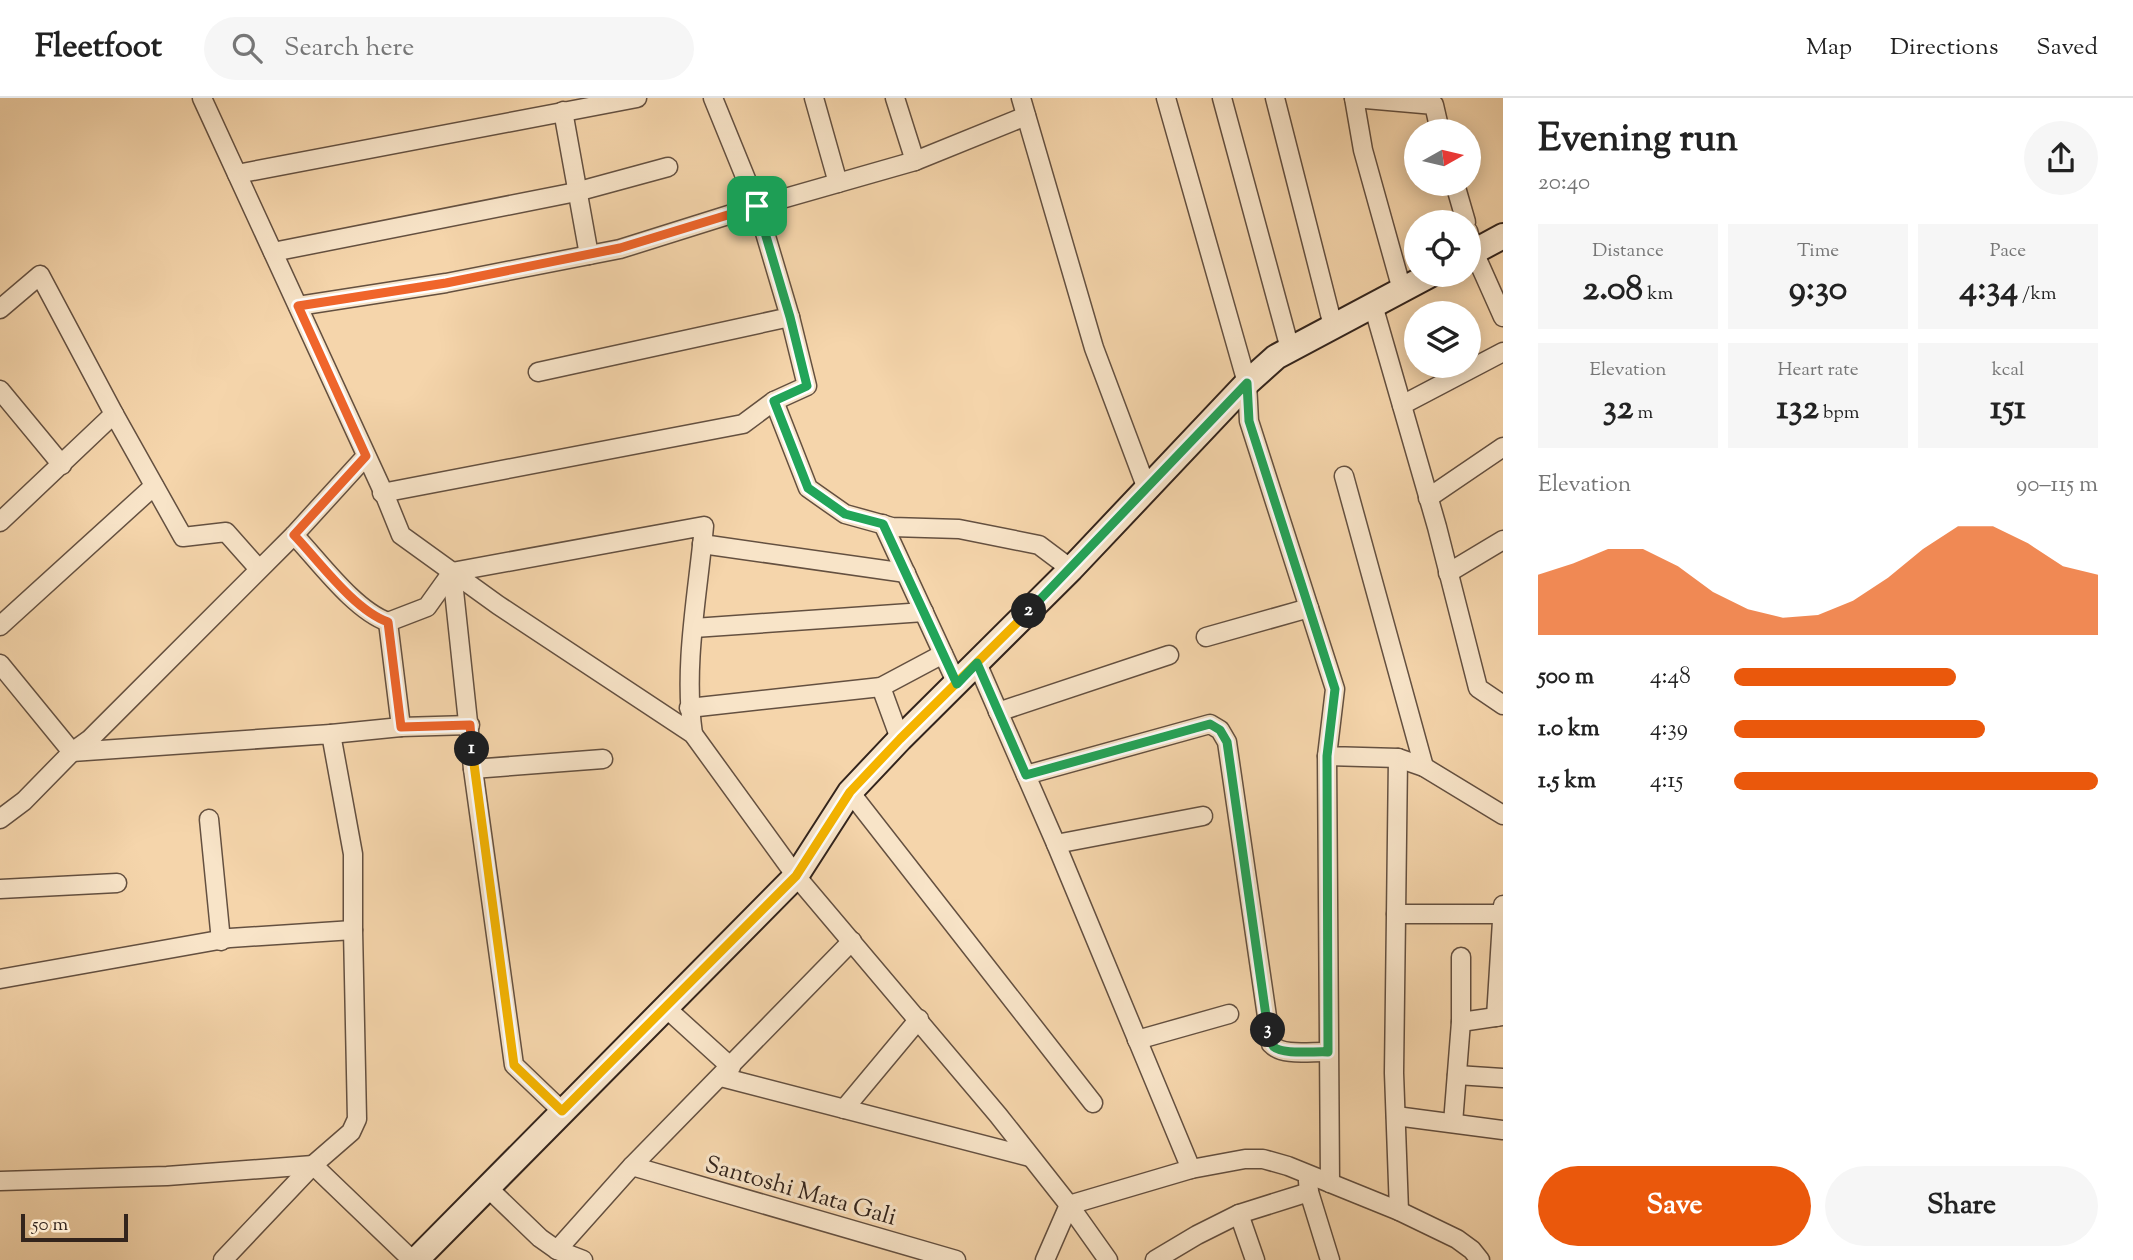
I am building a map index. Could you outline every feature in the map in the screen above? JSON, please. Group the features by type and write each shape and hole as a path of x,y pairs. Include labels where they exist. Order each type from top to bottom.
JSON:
{"street":[{"path":"202,98 401,535 498,605 693,734 796,876 919,1019 1069,1205 1108,1260"},
{"path":"237,174 637,98"},
{"path":"382,493 743,424 774,401 807,386 757,206 713,98"},
{"path":"814,98 838,183"},
{"path":"895,98 915,160"},
{"path":"1021,98 1094,348 1147,489"},
{"path":"1166,98 1247,383 1249,421 1335,689 1327,756 1330,1183"},
{"path":"1222,98 1290,349"},
{"path":"1275,98 1333,326"},
{"path":"1402,290 1363,150 1354,98 1434,105 1437,119"},
{"path":"563,111 589,255"},
{"path":"298,306 446,283 620,248 915,160 1026,116"},
{"path":"273,252 576,191 668,167"},
{"path":"1481,243 1503,236"},
{"path":"1481,270 1503,317"},
{"path":"0,309 40,275 183,537 226,532 258,568"},
{"path":"0,1181 167,1176 313,1165 414,1260 796,876 850,792 1071,569 1247,383 1276,357 1408,287"},
{"path":"1373,305 1478,688 1503,705"},
{"path":"538,372 790,317"},
{"path":"1402,405 1503,352"},
{"path":"0,390 62,465"},
{"path":"774,401 808,488 845,514 883,524 959,529 1039,545 1071,569"},
{"path":"0,523 114,414"},
{"path":"1428,498 1503,447"},
{"path":"1,816 24,801 72,752 90,739 258,568 294,535 366,456"},
{"path":"1344,476 1424,766"},
{"path":"0,626 154,486"},
{"path":"883,524 957,684"},
{"path":"294,535 356,600 375,617 388,622 427,607 452,572 704,526 689,708 693,734"},
{"path":"1448,573 1503,540"},
{"path":"702,544 906,573"},
{"path":"452,572 473,769 514,1065 562,1111"},
{"path":"1206,637 1309,608"},
{"path":"694,628 924,612"},
{"path":"388,622 401,727"},
{"path":"689,708 881,687 943,654"},
{"path":"998,712 1168,655"},
{"path":"977,663 1056,844 1191,1169"},
{"path":"0,664 72,752"},
{"path":"881,687 900,739"},
{"path":"1026,775 1210,724 1220,730 1227,742 1271,1044 1283,1051 1328,1052"},
{"path":"72,752 401,727 470,725"},
{"path":"223,1260 313,1165 351,1132 357,1119 353,854 331,733"},
{"path":"1327,756 1398,758 1424,766 1503,815"},
{"path":"1398,758 1396,1116 1399,1211"},
{"path":"473,769 603,759"},
{"path":"850,792 1093,1103"},
{"path":"1056,844 1203,816"},
{"path":"209,819 221,941"},
{"path":"0,889 117,883"},
{"path":"1396,914 1503,909 1500,1016 1461,1022"},
{"path":"0,979 230,938 353,930"},
{"path":"557,1250 632,1166 852,942"},
{"path":"1453,1124 1461,1022 1461,957"},
{"path":"666,1008 726,1072 844,1109 1030,1157"},
{"path":"1137,1040 1229,1014"},
{"path":"844,1109 919,1019"},
{"path":"1457,1075 1503,1078"},
{"path":"1396,1116 1503,1130"},
{"path":"1045,1260 1069,1205 1191,1169 1245,1159 1262,1159 1288,1166 1399,1211 1457,1239 1480,1260"},
{"name":"Santoshi Mata Gali","path":"632,1166 956,1260"},
{"path":"1307,1174 1309,1192 1330,1260"},
{"path":"487,1187 540,1238 557,1250 583,1260"},
{"path":"1155,1260 1239,1214 1309,1192"},
{"path":"1239,1214 1255,1260"}],"route":[{"path":"757,206 620,248 446,283 298,306 366,456 294,535 375,617 388,622 401,727 470,725 473,769 514,1065 562,1111 796,876 850,792 900,739 957,684 977,663 1071,569 1247,383 1249,421 1335,689 1327,756 1328,1052 1283,1051 1271,1044 1227,742 1220,730 1210,724 1184,730 1026,775 977,663 957,684 883,524 845,514 808,488 774,401 807,386 757,206"}]}
